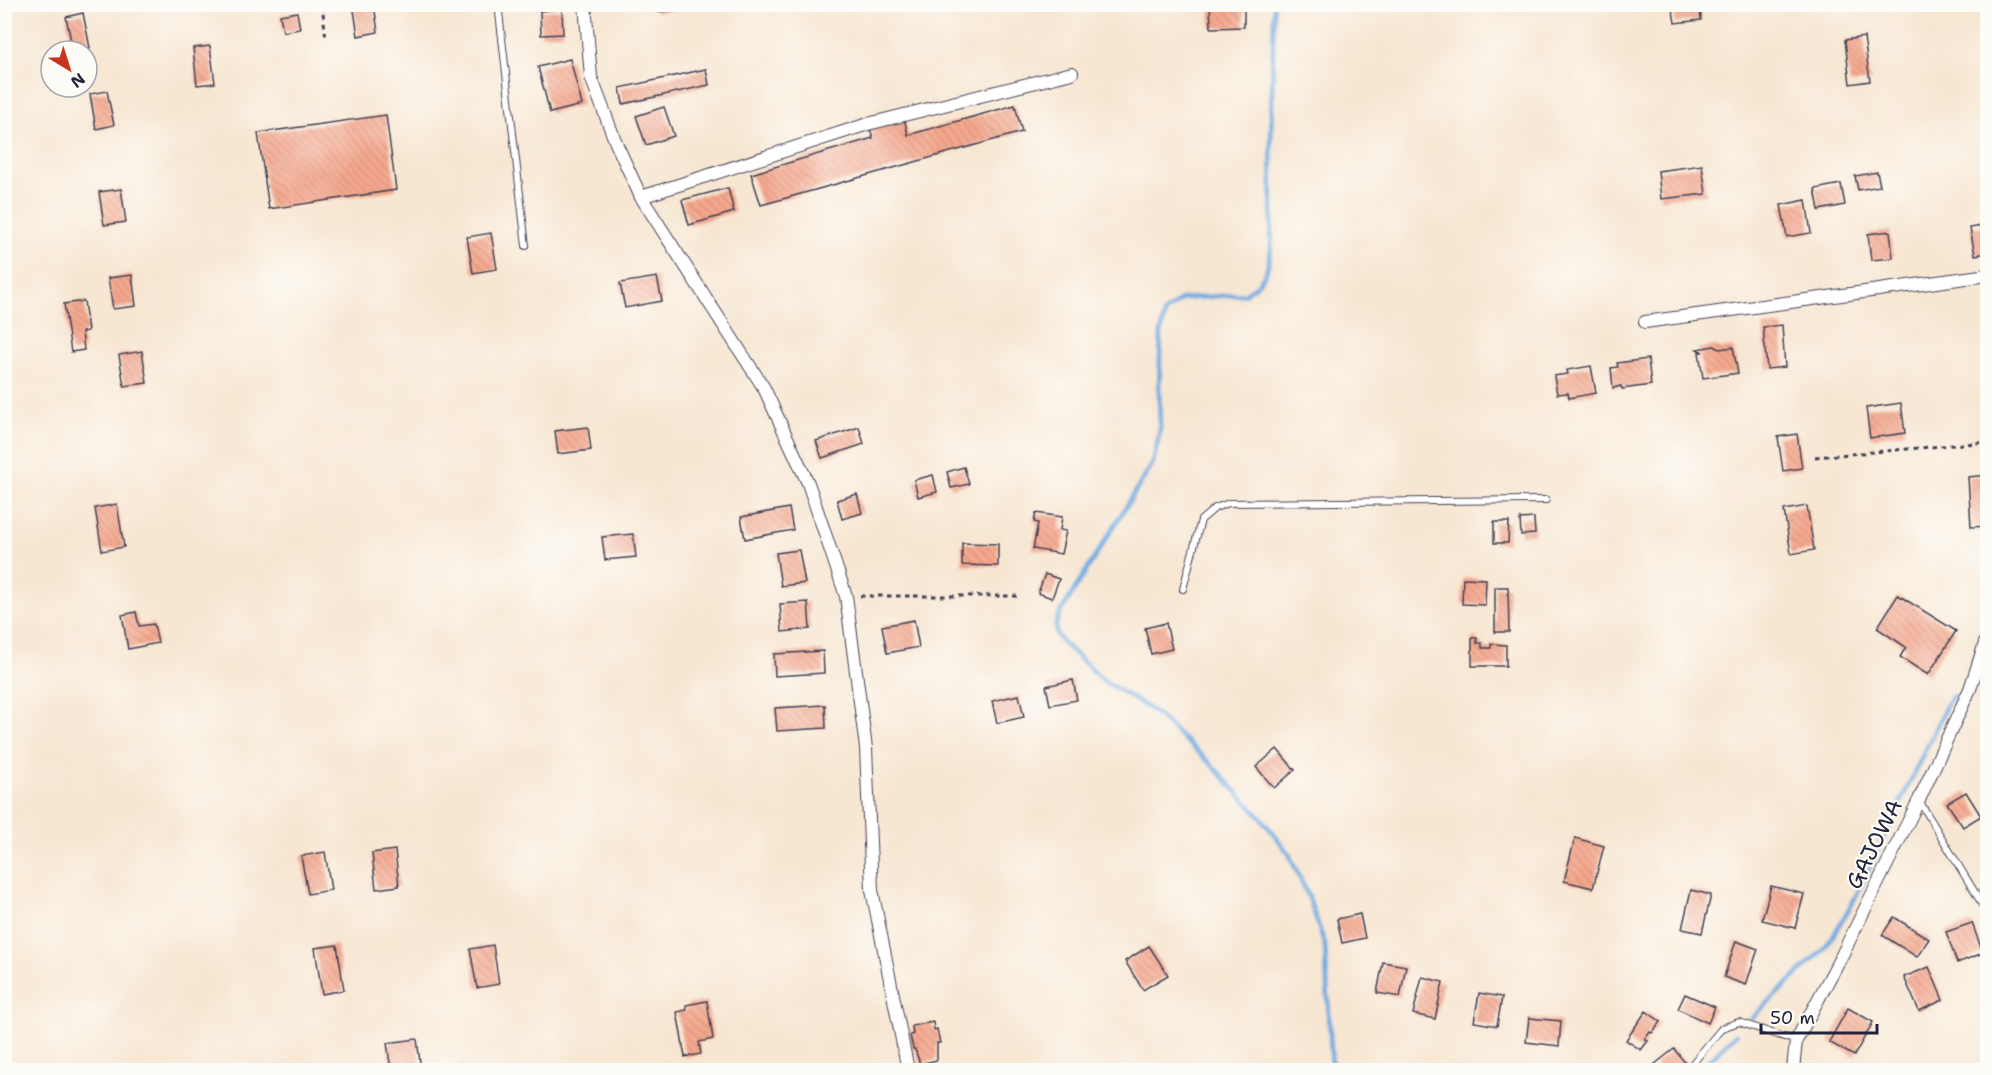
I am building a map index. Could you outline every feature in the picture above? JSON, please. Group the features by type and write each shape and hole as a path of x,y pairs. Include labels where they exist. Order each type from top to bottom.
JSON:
{"street":[{"path":"585,4 591,77 616,143 641,197 764,388 808,483 846,596 866,748 872,890 908,1071"},
{"path":"641,197 868,124 1072,73"},
{"path":"1645,322 1988,275"},
{"name":"GAJOWA","path":"1793,1071 1796,1041 1842,955 1919,800 1970,689 1988,634"}],"lane":[{"path":"498,4 526,246"},
{"path":"1183,589 1201,520 1215,508 1229,503 1546,500"},
{"path":"1919,800 1988,914"},
{"path":"1687,1071 1722,1028 1738,1022 1796,1041"}],"path":[{"path":"322,4 326,39"},
{"path":"1815,457 1988,442"},
{"path":"846,596 1017,596"}],"building":[{"path":"353,4 374,4 378,32 358,36"},
{"path":"1210,4 1244,4 1244,27 1211,28"},
{"path":"1672,4 1700,4 1701,20 1675,23"},
{"path":"655,5 677,5 678,10 656,12"},
{"path":"562,9 563,34 541,35 540,11"},
{"path":"297,12 300,29 283,32 280,15"},
{"path":"83,13 88,39 71,39 66,17"},
{"path":"1864,37 1870,81 1850,84 1845,40"},
{"path":"210,46 215,83 197,85 193,48"},
{"path":"570,59 582,105 550,113 538,67"},
{"path":"706,69 709,85 623,104 620,88"},
{"path":"107,91 114,125 96,129 91,99 99,99 99,92"},
{"path":"1015,105 1022,132 761,205 751,174 873,138 869,126 904,117 908,135"},
{"path":"664,107 674,136 646,145 636,116"},
{"path":"386,115 396,190 269,209 258,133"},
{"path":"1702,165 1706,194 1661,199 1658,171"},
{"path":"1877,172 1880,186 1858,190 1855,176"},
{"path":"1841,184 1845,205 1819,210 1815,189"},
{"path":"728,188 734,212 689,225 682,200"},
{"path":"121,189 126,222 104,225 99,192"},
{"path":"1806,200 1811,233 1787,237 1781,205"},
{"path":"1988,225 1988,253 1975,255 1970,228"},
{"path":"1890,231 1893,258 1871,260 1868,234"},
{"path":"491,233 497,269 473,273 467,237"},
{"path":"132,275 136,306 113,309 108,278"},
{"path":"657,277 662,301 625,308 620,283"},
{"path":"84,301 88,331 82,332 84,350 71,352 64,304"},
{"path":"1782,325 1785,367 1767,369 1763,327"},
{"path":"1714,346 1720,349 1733,347 1738,373 1703,378 1699,352 1703,352 1697,349"},
{"path":"142,351 147,383 124,386 119,355"},
{"path":"1648,359 1651,385 1613,388 1611,368 1618,367 1617,363"},
{"path":"1591,366 1596,393 1569,398 1568,393 1557,394 1554,376 1568,374 1567,370"},
{"path":"1901,403 1905,433 1870,438 1866,408"},
{"path":"588,427 591,450 558,454 555,431"},
{"path":"859,427 864,444 822,458 816,441"},
{"path":"1797,434 1802,468 1783,471 1778,437"},
{"path":"964,467 969,484 951,488 947,472"},
{"path":"933,475 937,492 918,497 914,480"},
{"path":"1988,475 1988,526 1971,527 1968,477"},
{"path":"857,494 862,513 842,519 837,500"},
{"path":"117,504 124,547 102,551 95,508"},
{"path":"1807,506 1814,550 1791,554 1784,510"},
{"path":"789,508 793,530 745,539 741,517"},
{"path":"1036,513 1062,517 1060,530 1066,531 1061,554 1033,549 1038,523 1034,522"},
{"path":"1534,518 1535,534 1521,535 1520,519"},
{"path":"1494,522 1509,522 1508,543 1494,543"},
{"path":"633,534 636,557 605,560 602,537"},
{"path":"962,543 998,544 998,566 962,565"},
{"path":"799,550 805,583 781,586 776,553"},
{"path":"1045,574 1059,579 1052,598 1038,593"},
{"path":"1463,578 1486,579 1485,605 1462,604"},
{"path":"1495,587 1508,587 1509,632 1495,632"},
{"path":"1898,595 1956,631 1928,675 1900,657 1906,647 1877,628"},
{"path":"808,602 810,629 782,632 780,604"},
{"path":"136,612 139,626 154,624 158,643 128,649 122,615"},
{"path":"914,620 919,647 887,653 882,626"},
{"path":"1166,623 1172,649 1151,654 1145,628"},
{"path":"1472,638 1477,638 1477,643 1482,643 1482,648 1491,648 1491,644 1506,645 1506,666 1472,666"},
{"path":"823,651 824,673 775,676 774,654"},
{"path":"1073,680 1077,700 1050,705 1046,686"},
{"path":"1019,695 1024,717 997,723 992,701"},
{"path":"825,705 826,728 777,731 775,708"},
{"path":"1277,749 1295,770 1274,788 1256,767"},
{"path":"1966,792 1981,816 1963,827 1947,803"},
{"path":"1575,838 1604,846 1593,888 1564,881"},
{"path":"395,850 399,886 376,889 372,853"},
{"path":"325,852 331,890 308,894 301,856"},
{"path":"1771,886 1804,894 1795,928 1762,920"},
{"path":"1691,890 1711,895 1702,933 1682,929"},
{"path":"1360,914 1365,938 1342,943 1337,919"},
{"path":"1894,917 1929,939 1917,957 1882,935"},
{"path":"1972,923 1983,953 1957,963 1946,932"},
{"path":"1736,941 1758,949 1746,985 1724,977"},
{"path":"337,945 344,990 322,994 315,948"},
{"path":"493,945 499,984 477,988 470,949"},
{"path":"1149,946 1168,975 1143,990 1125,961"},
{"path":"1383,962 1406,966 1400,997 1377,993"},
{"path":"1929,967 1943,1000 1919,1011 1904,977"},
{"path":"1422,977 1443,982 1435,1019 1413,1014"},
{"path":"1479,993 1502,997 1497,1026 1474,1022"},
{"path":"1685,994 1715,1007 1708,1023 1678,1009"},
{"path":"707,1001 713,1039 699,1042 701,1054 685,1057 677,1012 687,1010 686,1005"},
{"path":"1848,1008 1873,1022 1854,1056 1829,1042"},
{"path":"1646,1011 1661,1022 1645,1039 1648,1041 1641,1050 1626,1040"},
{"path":"1529,1018 1561,1021 1559,1046 1526,1042"},
{"path":"933,1022 940,1043 937,1043 937,1060 920,1064 910,1035 913,1034 912,1026"},
{"path":"417,1039 421,1070 391,1070 387,1043"},
{"path":"1674,1049 1687,1065 1680,1070 1660,1070 1655,1064"},
{"path":"1949,1062 1952,1070 1926,1070"},
{"path":"464,1065 465,1070 433,1070 433,1069"}],"waterway":[{"path":"1274,4 1271,251 1266,273 1256,286 1244,294 1182,299 1165,312 1161,332 1160,430 1153,463 1059,615 1056,633 1061,641 1104,681 1153,711 1210,763 1262,819 1289,854 1309,898 1325,945 1332,1070"},
{"path":"1752,1018 1823,950 1836,931 1855,898 1947,704 1952,697 1957,696"},
{"path":"1981,696 1988,696"},
{"path":"1699,1070 1736,1034"}]}
